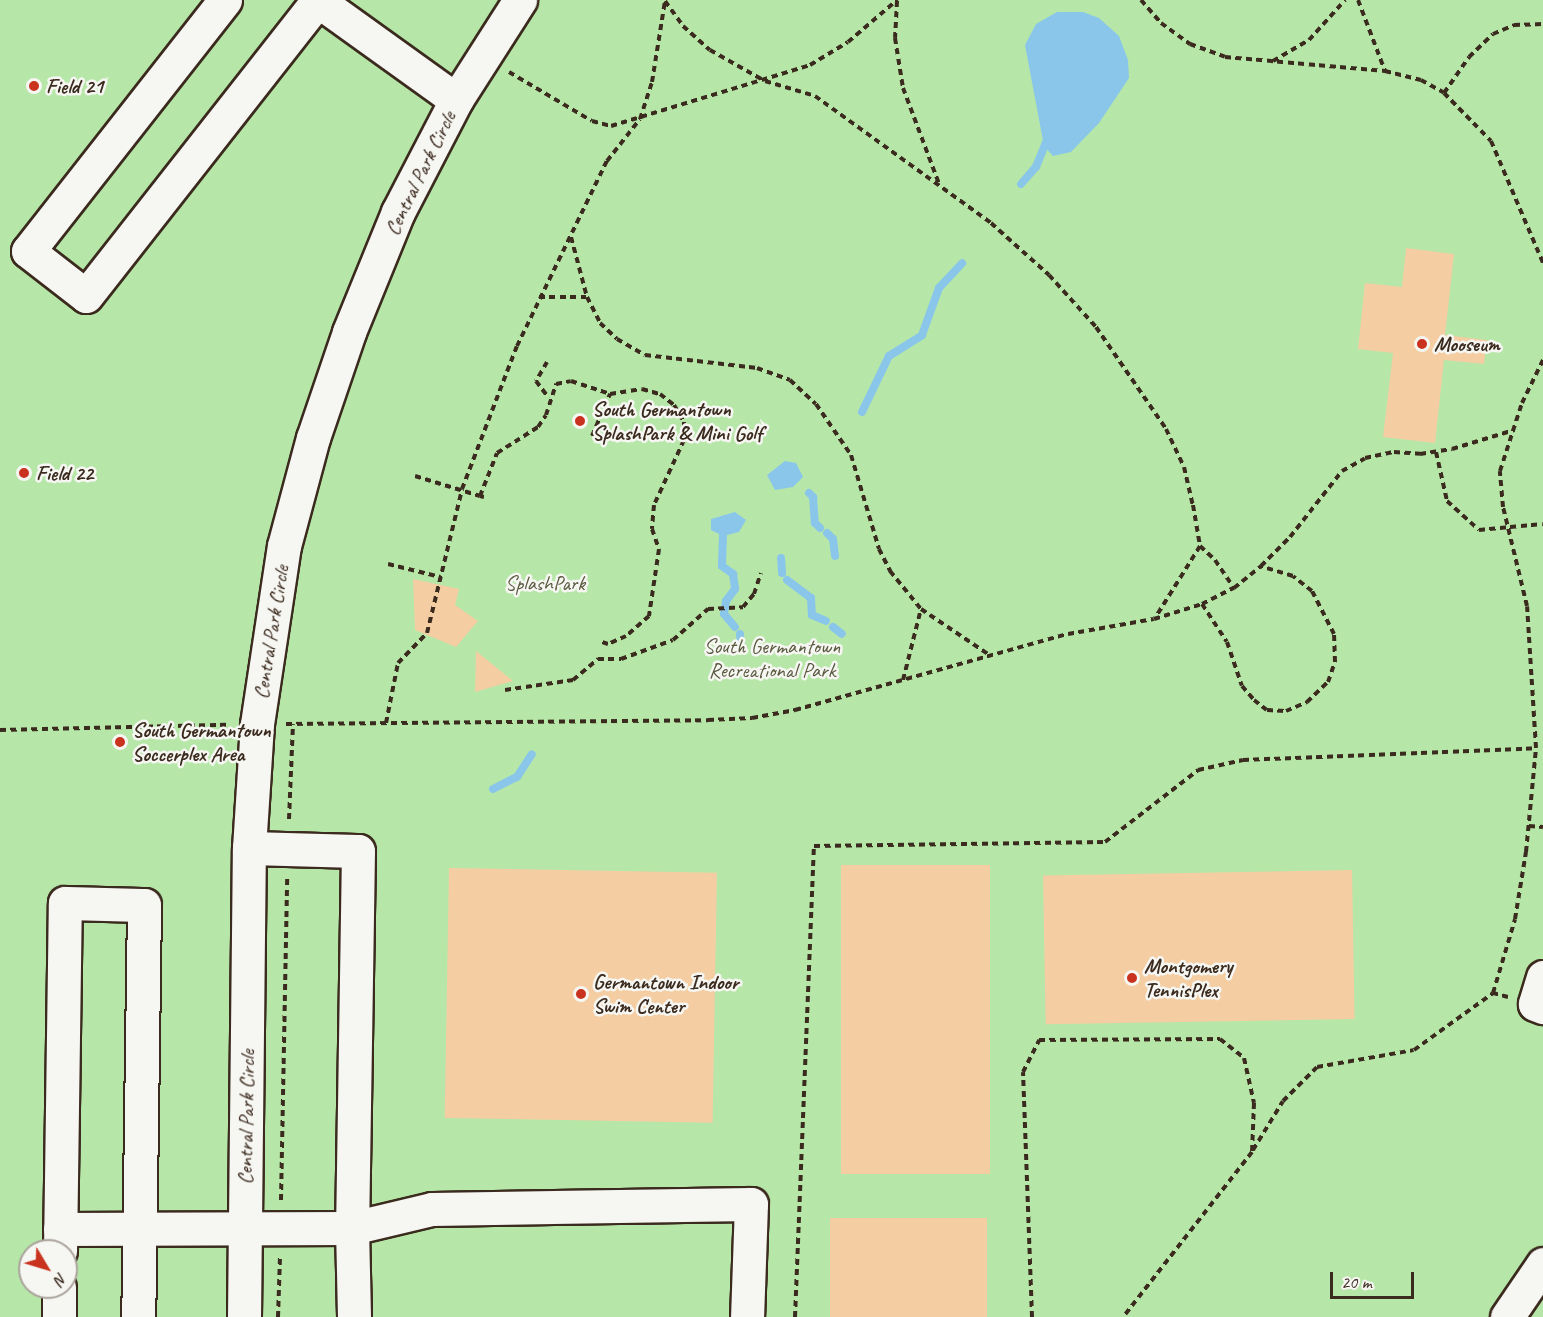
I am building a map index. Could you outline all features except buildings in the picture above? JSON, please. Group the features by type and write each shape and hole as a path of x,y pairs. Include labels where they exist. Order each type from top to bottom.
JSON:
{"street":[{"path":"225,0 28,251 86,296 318,0 456,100"},
{"name":"Central Park Circle","path":"244,1317 249,848 256,724 284,546 313,438 349,332 398,212 456,100 520,0"},
{"path":"249,848 358,851 352,1228 354,1317"},
{"path":"60,1239 65,903 144,905 138,1317"},
{"path":"68,1239 140,1230 245,1231 352,1228 432,1209 751,1204 747,1317"},
{"path":"1507,1317 1539,1280"},
{"path":"59,1299 59,1317"}],"path":[{"path":"483,57 592,122 611,126 640,119 716,92 765,81 810,65 839,48 897,0"},
{"path":"897,0 896,38 903,88 940,185"},
{"path":"1142,0 1161,23 1190,44 1225,57 1385,71 1421,80 1444,93 1473,118 1491,141 1543,263"},
{"path":"1272,62 1309,40 1345,0"},
{"path":"1358,0 1385,71"},
{"path":"665,1 683,26 710,50 765,81 815,96 940,185 1019,245 1050,275 1137,381 1185,467 1200,546 1215,560 1234,588"},
{"path":"386,723 398,663 427,633 462,489 539,297 607,161 640,119 652,82 665,1"},
{"path":"1444,93 1469,57 1493,34 1514,25 1543,24"},
{"path":"571,236 586,297 608,331 645,355 757,368 790,380 816,404 851,455 879,549 890,571 921,609 992,656"},
{"path":"539,297 586,297"},
{"path":"1123,1317 1252,1152 1283,1101 1317,1067 1414,1050 1494,993 1515,919 1529,826 1536,748 1527,606 1509,529 1500,471 1522,403 1543,360"},
{"path":"547,362 536,381 549,398"},
{"path":"415,476 482,496 497,453 538,427 546,415 549,398 556,384 571,381 610,394 642,389 660,394 674,405 684,422 684,440 654,505 651,529 658,549 649,616 626,636 608,644 599,640"},
{"path":"592,436 610,394"},
{"path":"0,730 256,724 752,718 903,681 1068,634 1154,619 1202,604 1234,588 1261,566 1290,537 1342,471 1365,458 1394,452 1436,452 1514,430"},
{"path":"1436,452 1447,501 1479,530 1509,529 1543,524"},
{"path":"1154,619 1200,546"},
{"path":"388,564 440,577"},
{"path":"1202,604 1227,642 1242,686 1254,700 1268,710 1286,711 1308,702 1328,682 1335,662 1334,634 1312,591 1293,576 1261,566"},
{"path":"505,690 573,680 598,659 621,659 673,640 708,609 718,607 731,610 743,607 754,594 761,573"},
{"path":"903,681 921,609"},
{"path":"278,1317 287,849 293,724"},
{"path":"795,1317 814,846 1105,842 1198,770 1243,760 1536,748"},
{"path":"1529,826 1543,827"},
{"path":"1494,993 1540,996"},
{"path":"1032,1317 1023,1071 1039,1040 1156,1037 1220,1039 1244,1058 1254,1103 1252,1152"}],"green space":[{"name":"South Germantown Recreational Park","path":"0,0 1543,0 1543,1317 0,1317"}],"water":[{"path":"1057,12 1083,12 1099,18 1119,36 1128,60 1129,78 1099,123 1071,152 1053,156 1044,146 1025,45 1036,24"},
{"path":"785,461 796,463 803,477 793,487 775,490 767,475"},
{"path":"735,512 746,520 739,532 723,536 711,530 711,519"}],"waterway":[{"path":"1021,184 1036,167 1049,135"},
{"path":"862,412 889,356 922,335 939,288 962,263"},
{"path":"809,493 813,497 815,523 820,528"},
{"path":"827,533 833,539 835,556"},
{"path":"723,536 722,566 733,574 735,589 726,601 724,614 735,627"},
{"path":"781,558 782,573"},
{"path":"787,580 811,598 812,615 826,621"},
{"path":"833,627 842,634"},
{"path":"740,634 741,645"},
{"path":"493,789 517,777 532,754"}],"place":[{"name":"Field 21","path":"34,86"},
{"name":"Mooseum","path":"1422,344"},
{"name":"South Germantown SplashPark & Mini Golf","path":"580,421"},
{"name":"Field 22","path":"24,473"},
{"name":"South Germantown Soccerplex Area","path":"120,742"},
{"name":"Montgomery TennisPlex","path":"1132,978"},
{"name":"Germantown Indoor Swim Center","path":"581,994"}],"park label":[{"name":"SplashPark","path":"545,583"}]}
